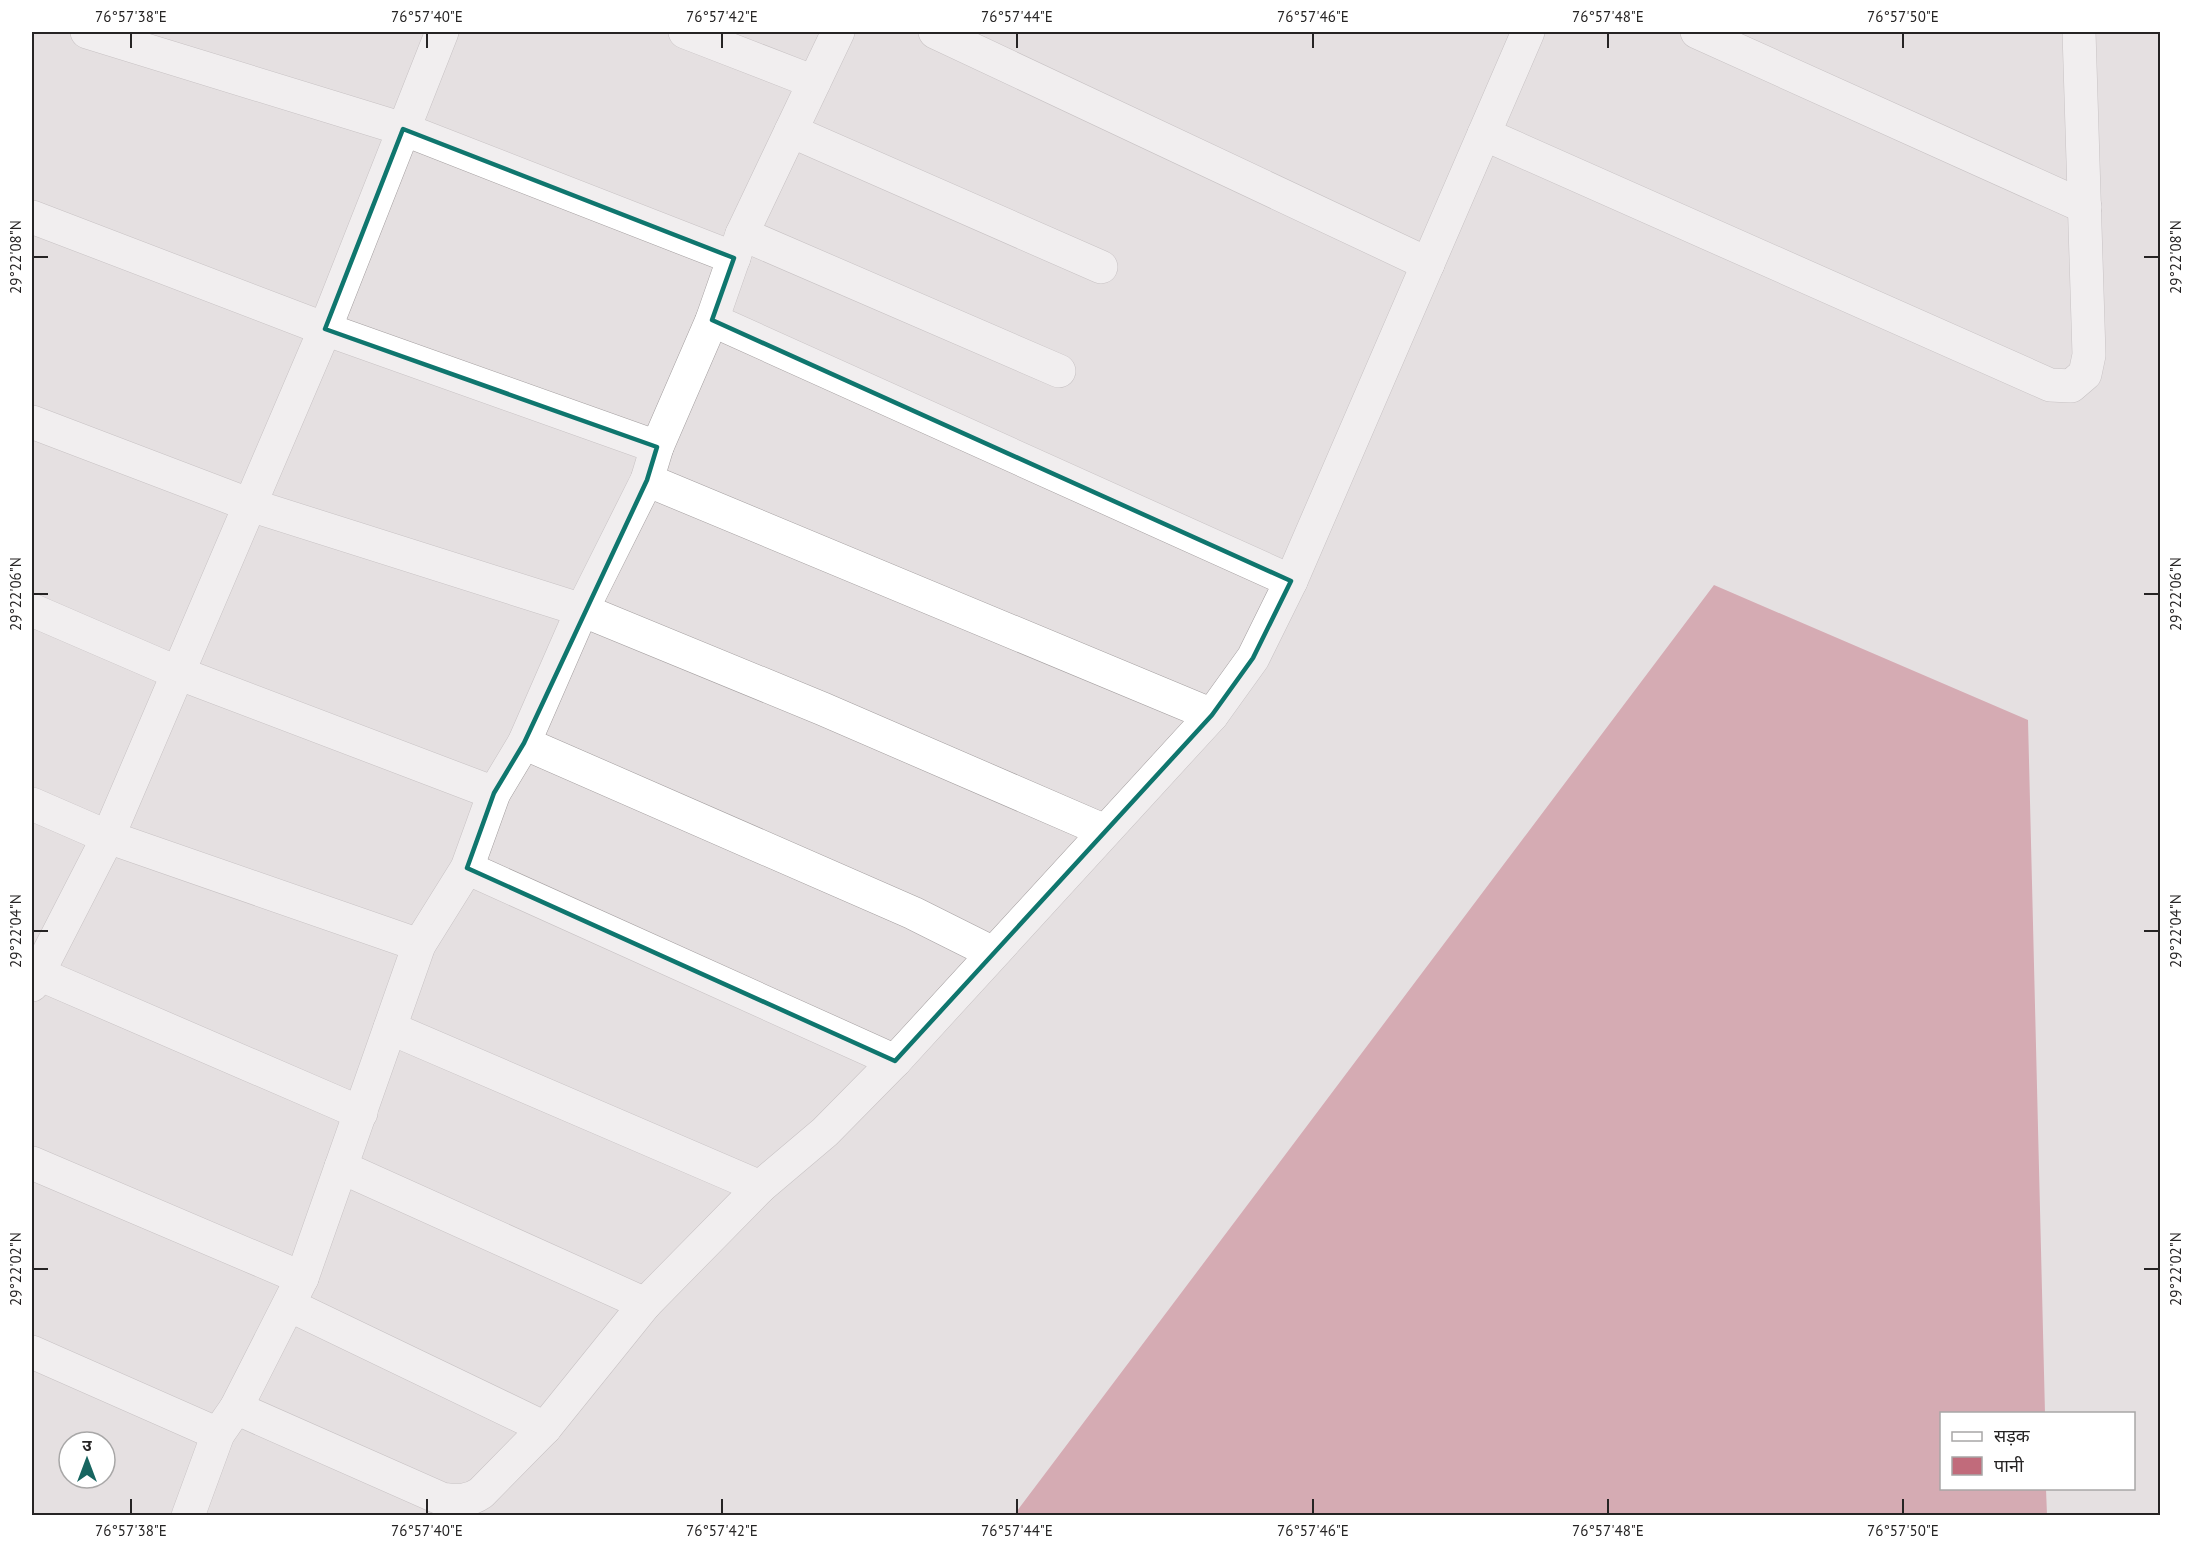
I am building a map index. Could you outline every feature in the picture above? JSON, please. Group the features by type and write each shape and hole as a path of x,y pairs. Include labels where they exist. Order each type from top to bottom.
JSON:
{"street":[{"path":"87,32 403,129 738,246 1059,371"},
{"path":"361,1113 33,976 108,837 326,329 442,32"},
{"path":"685,32 814,82"},
{"path":"188,1515 227,1421 296,1292 361,1113 418,945 467,868 494,793 524,743 582,610 647,480 657,447 712,320 738,246 838,32"},
{"path":"935,32 1428,264"},
{"path":"1697,32 2085,207"},
{"path":"1484,135 2050,385 2071,386 2085,374 2089,355 2079,32"},
{"path":"32,1352 442,1499 457,1501 472,1499 481,1493 545,1428 645,1304 760,1187 825,1132 895,1061 1212,715 1253,658 1291,581 1484,135 1518,35"},
{"path":"791,131 1101,267"},
{"path":"32,217 326,329 657,447"},
{"path":"712,320 1291,581"},
{"path":"32,422 250,505 582,610 823,709 1105,831"},
{"path":"647,480 1212,715"},
{"path":"32,610 178,673 494,793"},
{"path":"524,743 914,913 993,953"},
{"path":"32,804 108,837 418,945"},
{"path":"467,868 895,1061"},
{"path":"390,1028 760,1187"},
{"path":"32,1163 296,1292 545,1428"},
{"path":"341,1167 645,1304"}],"highlighted area":[{"path":"403,129 734,258 712,320 1291,581 1253,658 1212,715 895,1061 467,868 494,793 524,743 647,480 657,447 325,329"}],"water":[{"path":"1714,585 2028,720 2045,1412 1940,1412 1940,1490 2046,1490 2047,1515 1014,1515"}]}
